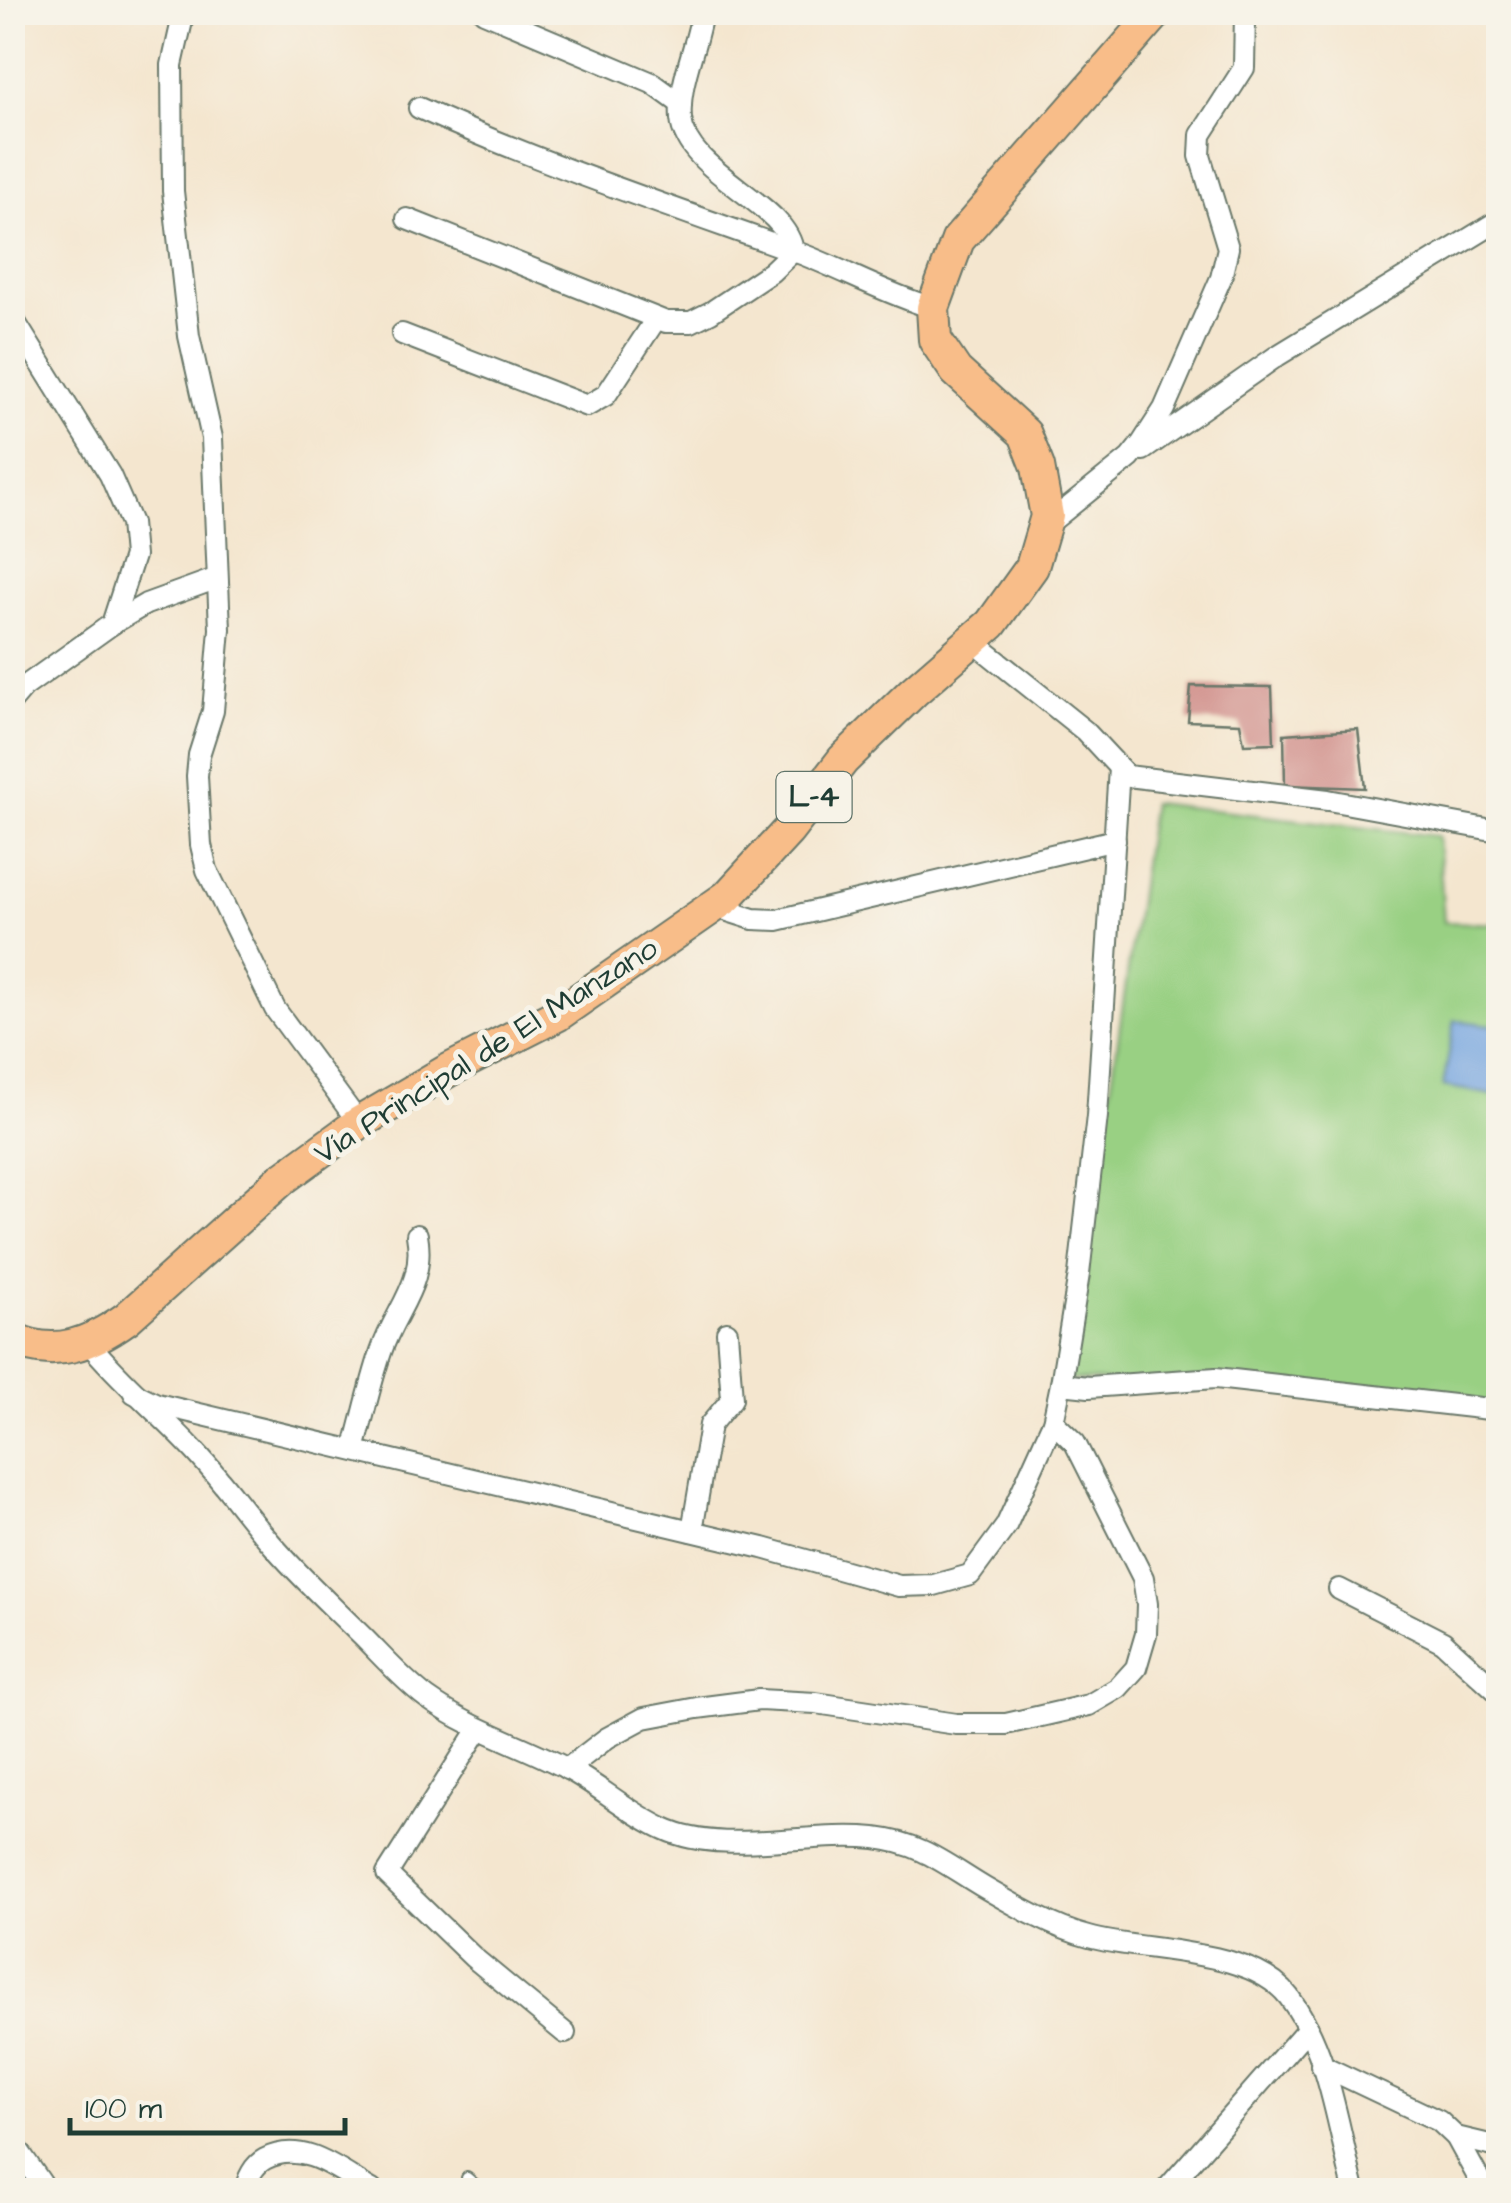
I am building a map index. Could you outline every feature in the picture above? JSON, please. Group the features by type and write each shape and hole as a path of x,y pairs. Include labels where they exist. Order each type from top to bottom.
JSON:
{"main road":[{"path":"933,308 958,240 1157,12"},
{"name":"Vía Principal de El Manzano","path":"12,1338 21,1343 68,1349 88,1342 127,1318 282,1180 359,1124 449,1070 557,1015 727,897 788,831 843,760 990,624 1032,567 1047,516 1038,467 1025,434 956,371 935,340 933,308"}],"street":[{"path":"184,12 172,65 173,191 189,336 208,412 213,451 220,654 214,711 196,776 200,845 208,870 275,1009 359,1124"},
{"path":"484,12 652,83 681,104"},
{"path":"702,12 681,104 682,126 690,145 780,226 792,241 793,251"},
{"path":"1130,458 1164,409 1228,248 1200,156 1202,135 1244,68 1245,12"},
{"path":"419,108 562,168 793,251 892,296 933,308"},
{"path":"407,219 676,324 701,317 771,272 793,251"},
{"path":"1044,528 1130,458 1276,356 1498,221"},
{"path":"12,317 110,475 131,523 134,556 112,624"},
{"path":"402,334 587,406 606,395 656,319"},
{"path":"12,701 24,687 112,624 146,604 216,579"},
{"path":"990,624 978,636 985,651 1085,731 1127,776 1328,800 1498,831"},
{"path":"134,1393 157,1404 692,1531 899,1586 934,1585 970,1574 1006,1526 1053,1422 1061,1384 1079,1274 1097,1116 1119,768"},
{"path":"727,897 728,911 753,920 777,920 1115,840"},
{"path":"354,1450 382,1349 416,1278 421,1256 416,1236"},
{"path":"692,1531 710,1425 732,1399 727,1332"},
{"path":"88,1342 134,1393 191,1446 272,1545 394,1670 428,1699 478,1728 567,1769 657,1826 686,1839 793,1840 841,1836 877,1838 918,1847 947,1861 982,1886 1086,1937 1228,1962 1258,1972 1287,1994 1308,2028 1354,2190"},
{"path":"1061,1384 1090,1386 1216,1378 1498,1410"},
{"path":"567,1769 607,1738 644,1718 696,1708 758,1700 816,1703 956,1724 1006,1724 1089,1704 1118,1688 1136,1668 1146,1634 1143,1578 1075,1442 1053,1422"},
{"path":"1339,1589 1444,1642 1498,1692"},
{"path":"478,1728 387,1874 474,1958 564,2033"},
{"path":"1166,2190 1308,2028"},
{"path":"1321,2064 1439,2121 1456,2138 1485,2190"},
{"path":"1456,2138 1498,2147"},
{"path":"12,2141 46,2190"},
{"path":"246,2190 257,2163 282,2150 312,2156 372,2190"}],"lane":[{"path":"467,2178 481,2190"}],"green space":[{"path":"1152,803 1438,836 1444,922 1498,924 1498,1407 1419,1395 1058,1379 1086,1261"}],"water":[{"path":"1455,1020 1498,1026 1498,1096 1443,1086"}],"building":[{"path":"1191,686 1272,687 1274,743 1244,744 1240,723 1188,721"},
{"path":"1358,729 1365,788 1285,785 1284,734"}]}
